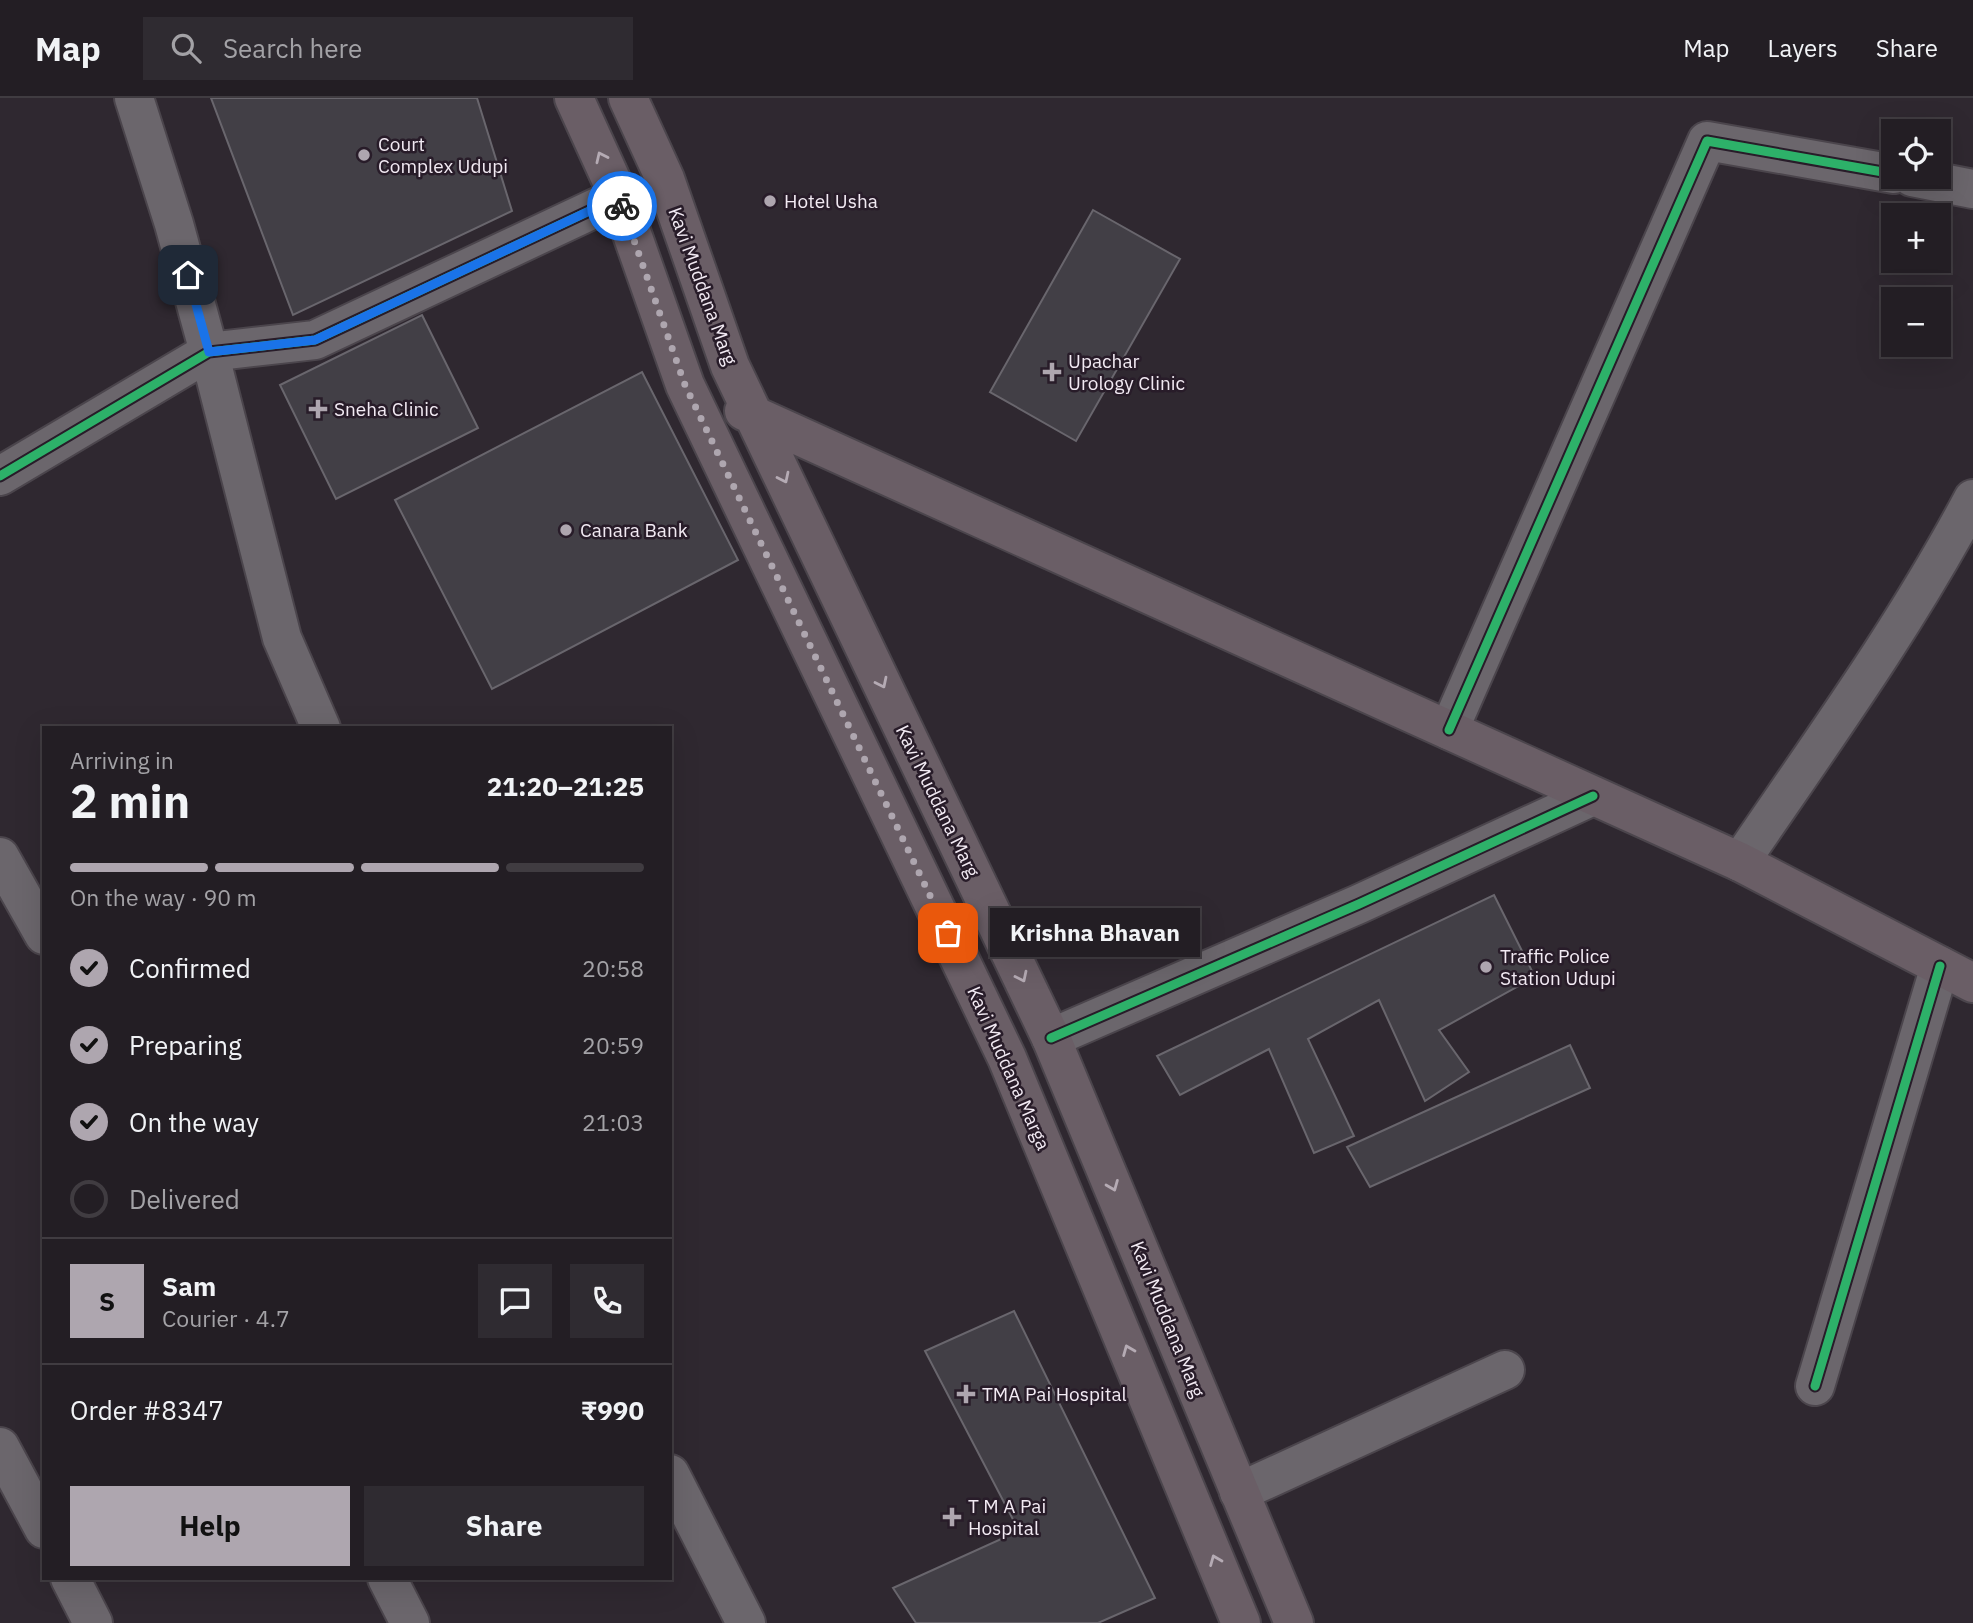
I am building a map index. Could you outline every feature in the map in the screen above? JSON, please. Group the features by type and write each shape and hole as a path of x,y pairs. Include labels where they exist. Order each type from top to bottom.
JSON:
{"main road":[{"name":"Kavi Muddana Marga","path":"574,98 619,197 685,385 1007,1058 1241,1623"},
{"name":"Kavi Muddana Marg","path":"628,98 664,179 730,366 1052,1038 1294,1623"},
{"path":"685,385 1740,862 1956,975"}],"street":[{"path":"134,98 174,224 282,638 320,726"},
{"path":"1449,730 1707,141 1881,172"},
{"path":"1951,185 1973,189"},
{"path":"0,476 209,352 315,340 619,197"},
{"path":"1740,862 1866,678 1940,562 1973,499"},
{"path":"1052,1038 1359,904 1593,796"},
{"path":"0,857 42,931"},
{"path":"1815,1386 1956,975"},
{"path":"1239,1492 1505,1370"},
{"path":"0,1447 42,1525"},
{"path":"672,1478 746,1623"},
{"path":"71,1580 93,1623"},
{"path":"388,1580 410,1623"}],"building":[{"name":"Court Complex Udupi","path":"211,98 477,98 512,211 293,315"},
{"path":"1093,210 1180,259 1076,441 990,392"},
{"path":"422,315 478,428 336,499 280,385"},
{"name":"Canara Bank","path":"642,372 738,560 492,689 395,500"},
{"path":"1494,895 1535,977 1439,1030 1469,1072 1425,1101 1379,1000 1308,1039 1354,1136 1314,1153 1269,1049 1180,1095 1157,1056"},
{"path":"1570,1045 1590,1088 1370,1187 1347,1147"},
{"path":"1014,1311 1155,1598 1098,1623 916,1623 893,1588 1019,1531 925,1351"}],"cycle path":[{"path":"1449,730 1707,141 1881,172"},
{"path":"0,476 209,352 315,340 619,197"},
{"path":"1051,1038 1359,904 1593,796"},
{"path":"1815,1386 1940,966"}],"way so far":[{"path":"622,206 685,385 948,933"}],"place":[{"name":"Court Complex Udupi","path":"364,155"},
{"name":"Hotel Usha","path":"770,201"},
{"name":"Upachar Urology Clinic","path":"1052,372"},
{"name":"Sneha Clinic","path":"318,409"},
{"name":"Canara Bank","path":"566,530"},
{"name":"Krishna Bhavan","path":"948,933"},
{"name":"Traffic Police Station Udupi","path":"1486,967"},
{"name":"TMA Pai Hospital","path":"966,1394"},
{"name":"T M A Pai Hospital","path":"952,1517"}],"route":[{"path":"188,275 209,352 315,340 619,197 622,206"}]}
